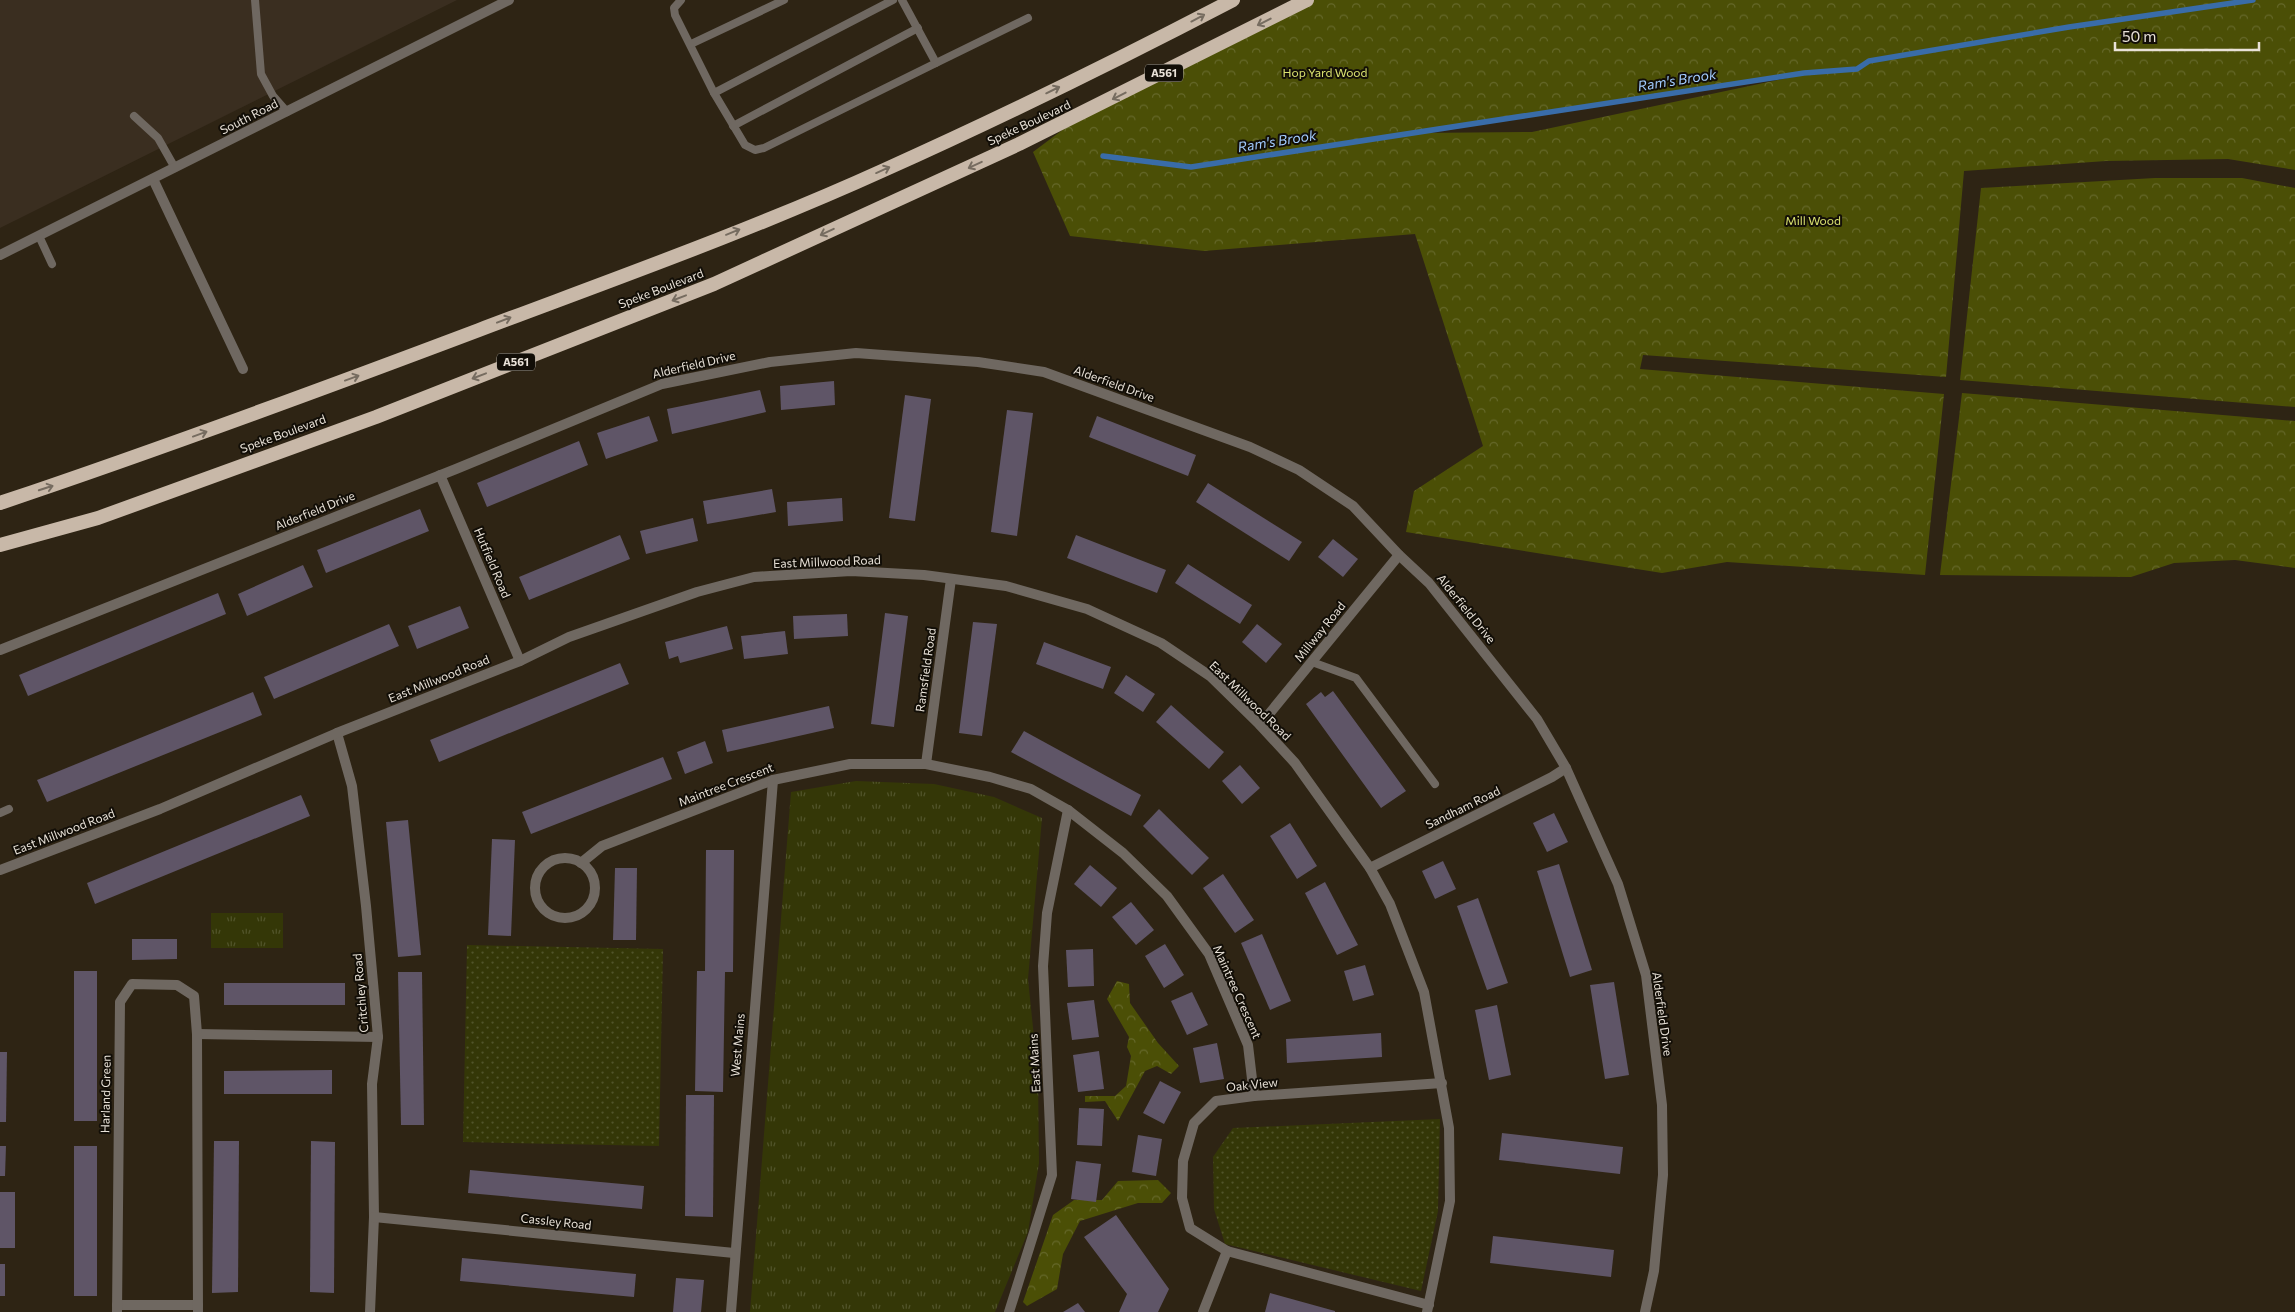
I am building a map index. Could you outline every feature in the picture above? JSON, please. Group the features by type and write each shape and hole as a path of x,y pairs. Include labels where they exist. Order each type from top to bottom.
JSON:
{"highway":[{"name":"Speke Boulevard","path":"0,503 115,465 688,251 881,171 1147,44 1232,0"},
{"name":"Speke Boulevard","path":"0,545 98,518 376,417 714,284 1019,144 1307,0"}],"street":[{"name":"South Road","path":"0,256 510,0"},
{"path":"153,179 243,369"},
{"name":"Alderfield Drive","path":"0,650 440,475 662,384 770,362 856,353 978,362 1044,372 1250,447 1299,470 1353,506 1398,555 1429,583 1537,719 1566,768 1618,884 1646,975 1662,1105 1663,1175 1654,1271 1645,1312"},
{"name":"Hutfield Road","path":"440,475 520,661"},
{"name":"Millway Road","path":"1260,725 1398,555"},
{"name":"East Millwood Road","path":"0,870 160,809 337,734 520,661 569,637 697,592 754,577 851,571 924,574 1006,586 1087,609 1161,643 1210,676 1260,725 1295,763 1370,868 1390,904 1424,992 1449,1128 1450,1201 1428,1309"},
{"name":"Ramsfield Road","path":"926,764 951,579"},
{"name":"Critchley Road","path":"337,734 352,786 366,906 378,1038 372,1084 374,1216 370,1312"},
{"name":"Maintree Crescent","path":"581,863 602,846 773,780 850,764 926,764 990,777 1031,789 1068,810 1123,853 1167,896 1209,954 1248,1045 1254,1096"},
{"name":"Sandham Road","path":"1370,868 1544,781 1566,768"},
{"name":"West Mains","path":"731,1312 734,1253 773,780"},
{"name":"East Mains","path":"1009,1312 1052,1175 1043,966 1046,913 1068,810"},
{"path":"563,858 573,859 581,863 589,870 593,879 595,890 592,900 587,908 569,918 558,918 550,914 542,908 534,890 539,872 554,860 563,858"},
{"name":"Harland Green","path":"117,1309 120,1002 132,984 177,985 194,996 198,1034 198,1309"},
{"path":"198,1034 378,1038"},
{"name":"Oak View","path":"1428,1309 1227,1251 1190,1228 1182,1198 1183,1161 1194,1123 1216,1101 1254,1096 1442,1084"},
{"name":"Cassley Road","path":"374,1216 734,1253"},
{"path":"1203,1312 1227,1251"},
{"path":"117,1309 198,1309"}],"lane":[{"path":"255,0 260,74 273,96 287,112"},
{"path":"681,0 674,8 714,93 749,149 754,150 764,148 1028,18"},
{"path":"691,44 784,0"},
{"path":"714,93 893,0"},
{"path":"902,0 936,62"},
{"path":"734,126 918,28"},
{"path":"134,116 158,138 175,168"},
{"path":"39,236 52,264"},
{"path":"1312,662 1356,678 1435,784"},
{"path":"0,813 10,809"}],"shaded area":[{"path":"0,0 457,0 0,228"}],"green space":[{"name":"Mill Wood","path":"1307,0 2295,0 2295,170 2228,159 2106,161 1964,171 1946,377 1643,355 1640,369 1944,394 1925,575 1727,562 1662,573 1406,532 1414,491 1483,446 1415,234 1204,251 1070,236 1033,152 1089,110","holes":["1816,72 1532,132 1418,133"]},
{"path":"2155,178 2242,178 2295,188 2295,407 1960,380 1981,188"},
{"path":"1962,393 2295,421 2295,568 2235,560 2174,563 2131,577 1940,575"},
{"path":"856,781 934,784 994,797 1042,818 1028,979 1038,1076 1039,1163 1028,1232 995,1312 750,1312 791,792"},
{"path":"211,913 283,913 283,948 211,948"},
{"path":"467,945 663,949 659,1146 463,1142"},
{"path":"1117,981 1129,984 1130,1003 1158,1043 1179,1066 1171,1074 1157,1066 1145,1071 1118,1121 1105,1101 1085,1102 1085,1096 1115,1096 1126,1086 1131,1056 1127,1047 1129,1037 1107,999"},
{"path":"1440,1119 1438,1211 1421,1291 1225,1244 1214,1209 1213,1157 1233,1128"},
{"path":"1158,1180 1171,1193 1162,1203 1138,1203 1080,1221 1063,1254 1057,1289 1027,1306 1023,1302 1053,1215 1074,1200 1102,1200 1118,1181"}],"building":[{"path":"834,381 835,405 781,410 780,386"},
{"path":"760,390 766,412 672,434 667,409"},
{"path":"905,395 931,399 915,521 889,518"},
{"path":"1007,410 1033,413 1017,536 991,532"},
{"path":"649,416 658,441 606,459 597,433"},
{"path":"1097,416 1196,455 1188,476 1089,437"},
{"path":"579,441 588,465 487,507 477,483"},
{"path":"1208,483 1302,542 1289,561 1196,502"},
{"path":"772,489 776,512 707,524 703,501"},
{"path":"842,498 843,521 788,526 787,502"},
{"path":"420,509 429,531 326,573 317,550"},
{"path":"693,518 698,541 646,554 640,531"},
{"path":"620,535 630,559 529,600 519,577"},
{"path":"1076,535 1166,570 1157,593 1067,558"},
{"path":"1333,539 1358,559 1343,577 1318,557"},
{"path":"1188,564 1252,605 1240,624 1175,583"},
{"path":"303,565 313,587 247,616 238,594"},
{"path":"218,593 226,614 28,696 19,675"},
{"path":"460,606 469,628 417,649 408,626"},
{"path":"885,613 908,616 894,727 871,724"},
{"path":"847,614 848,636 794,639 793,616"},
{"path":"973,622 997,624 982,736 959,733"},
{"path":"389,624 399,646 274,699 264,677"},
{"path":"1257,624 1282,644 1266,663 1242,642"},
{"path":"727,626 733,649 680,663 678,656 669,659 665,642"},
{"path":"785,631 788,654 744,659 741,636"},
{"path":"1044,642 1111,667 1103,689 1036,664"},
{"path":"620,663 629,684 439,762 430,740"},
{"path":"1126,675 1155,694 1143,712 1114,693"},
{"path":"1333,691 1406,791 1381,808 1306,704 1321,692 1325,697"},
{"path":"253,692 262,715 47,802 37,780"},
{"path":"1171,705 1224,752 1209,769 1156,722"},
{"path":"829,706 834,728 727,752 722,730"},
{"path":"1024,731 1141,795 1131,816 1011,752"},
{"path":"705,741 713,763 685,774 677,752"},
{"path":"663,757 672,779 531,834 522,812"},
{"path":"1240,765 1260,788 1242,804 1222,781"},
{"path":"301,795 310,816 95,904 87,883"},
{"path":"1159,809 1209,858 1192,875 1143,826"},
{"path":"1554,813 1568,842 1547,852 1533,823"},
{"path":"408,820 421,955 398,957 386,822"},
{"path":"1290,823 1317,866 1297,879 1270,836"},
{"path":"492,839 515,840 511,936 488,935"},
{"path":"706,850 734,850 733,972 725,972 723,1092 695,1091 697,971 705,971"},
{"path":"1443,861 1456,889 1435,899 1422,871"},
{"path":"1559,864 1592,970 1570,977 1537,871"},
{"path":"1090,865 1117,888 1101,907 1074,884"},
{"path":"615,868 637,868 636,940 613,940"},
{"path":"1223,874 1254,920 1235,933 1203,888"},
{"path":"1325,882 1358,945 1337,955 1305,893"},
{"path":"1478,898 1508,983 1487,990 1457,906"},
{"path":"1131,902 1154,930 1136,945 1112,917"},
{"path":"1262,934 1291,1001 1270,1010 1241,943"},
{"path":"132,939 177,939 177,959 132,960"},
{"path":"1165,944 1184,975 1164,988 1145,956"},
{"path":"1093,949 1094,986 1068,987 1066,950"},
{"path":"1365,965 1374,995 1353,1001 1344,971"},
{"path":"74,971 97,971 97,1121 74,1121"},
{"path":"398,972 422,972 424,1125 401,1125"},
{"path":"1614,982 1629,1075 1605,1079 1590,985"},
{"path":"224,983 345,983 345,1005 224,1005"},
{"path":"1192,992 1208,1025 1187,1035 1171,1001"},
{"path":"1094,1000 1099,1037 1072,1040 1067,1003"},
{"path":"1497,1005 1511,1075 1489,1080 1475,1010"},
{"path":"1381,1033 1382,1057 1287,1063 1286,1039"},
{"path":"1217,1043 1224,1079 1200,1083 1193,1048"},
{"path":"1099,1051 1104,1089 1078,1092 1073,1055"},
{"path":"0,1052 7,1052 6,1122 0,1122"},
{"path":"332,1070 332,1094 224,1094 224,1071"},
{"path":"1160,1081 1181,1092 1164,1124 1143,1113"},
{"path":"686,1095 714,1095 713,1217 685,1216"},
{"path":"1079,1108 1104,1109 1102,1146 1077,1145"},
{"path":"1502,1133 1623,1147 1620,1174 1499,1160"},
{"path":"1138,1135 1162,1139 1156,1176 1132,1172"},
{"path":"214,1141 239,1141 238,1292 212,1293"},
{"path":"311,1141 335,1142 334,1293 310,1292"},
{"path":"0,1146 6,1146 5,1176 0,1176"},
{"path":"74,1146 97,1146 97,1296 74,1296"},
{"path":"1076,1161 1101,1164 1096,1202 1071,1199"},
{"path":"470,1170 644,1186 642,1209 468,1193"},
{"path":"0,1192 15,1192 15,1248 0,1248"},
{"path":"1116,1215 1169,1289 1158,1312 1119,1312 1127,1294 1084,1237"},
{"path":"1493,1236 1614,1250 1611,1277 1490,1263"},
{"path":"462,1258 636,1274 634,1297 460,1281"},
{"path":"0,1264 5,1264 5,1296 0,1296"},
{"path":"676,1278 704,1280 701,1312 673,1312"},
{"path":"1270,1293 1335,1311 1335,1312 1265,1312"},
{"path":"1078,1303 1085,1312 1063,1312"}],"waterway":[{"name":"Ram's Brook","path":"1103,156 1191,167 1804,73 1857,69 1869,61 2069,27 2253,0"}],"park label":[{"name":"Hop Yard Wood","path":"1325,73"}]}
